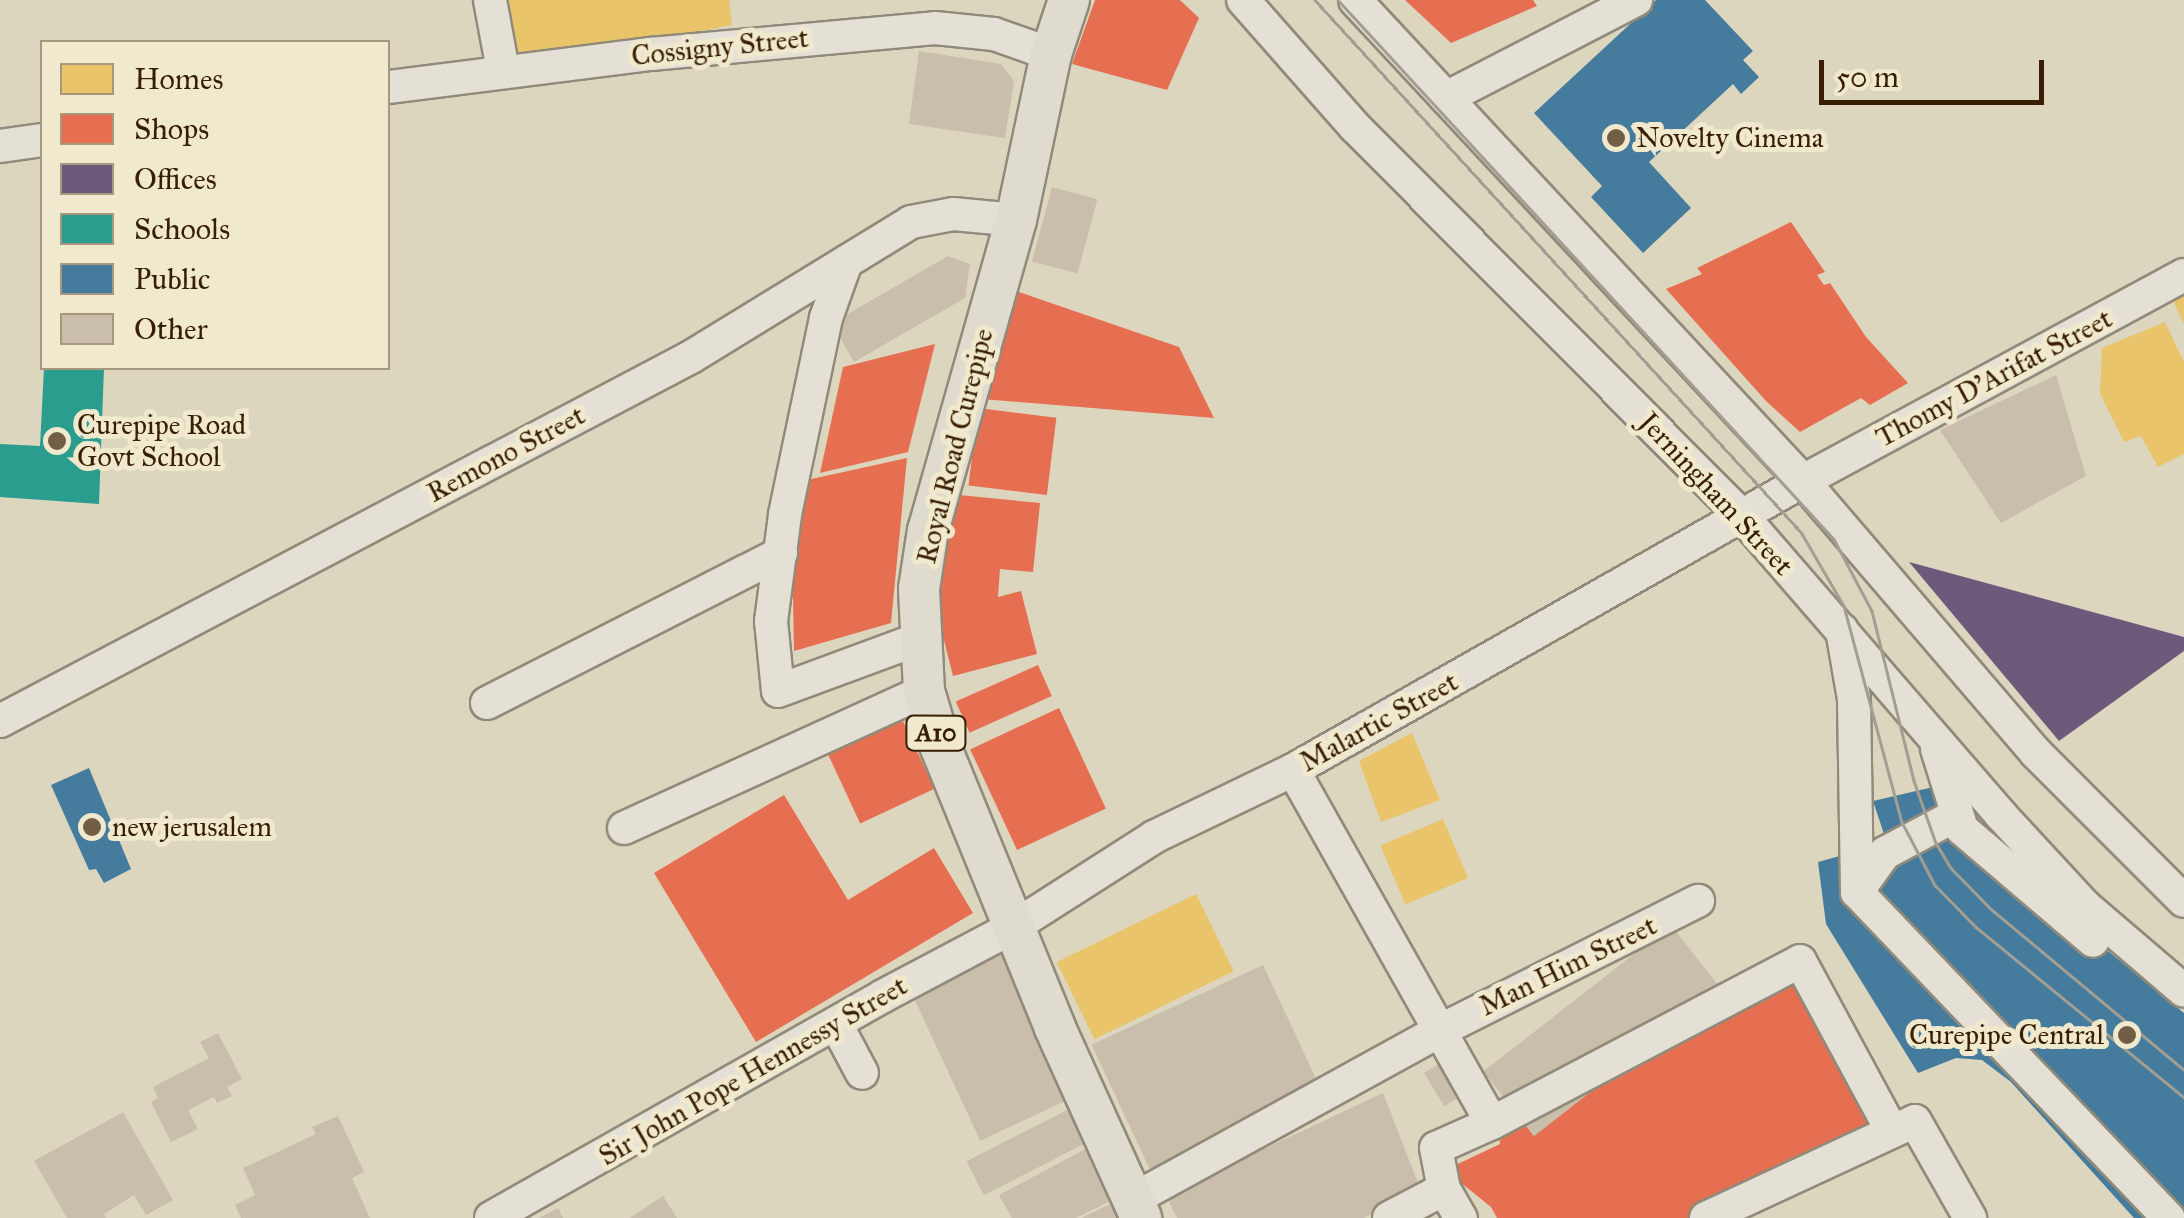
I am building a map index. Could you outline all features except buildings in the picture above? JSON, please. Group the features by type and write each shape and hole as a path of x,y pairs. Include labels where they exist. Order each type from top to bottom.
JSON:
{"main road":[{"name":"Royal Road Curepipe","path":"1069,0 1051,54 1016,220 928,530 919,589 921,638 924,691 941,748 1055,1028 1137,1209"}],"street":[{"path":"490,0 503,70"},
{"name":"Jerningham Street","path":"1243,0 1355,127 1743,517 2086,906 2184,991"},
{"path":"1355,0 1803,480 2024,740 2184,901"},
{"path":"1446,98 1636,0"},
{"name":"Cossigny Street","path":"390,86 503,70 935,28 994,34 1051,54"},
{"path":"0,146 40,140"},
{"name":"Remono Street","path":"0,721 691,357 912,222 953,214 1016,220"},
{"path":"846,262 826,318 781,553 771,621 778,691 921,638"},
{"name":"Thomy D'Arifat Street","path":"1743,517 1803,480 2184,275"},
{"name":"Malartic Street","path":"1016,926 1154,837 1294,770 1743,517"},
{"path":"487,703 781,553"},
{"path":"1842,630 1854,699 1857,892 2168,1218"},
{"path":"624,828 924,691"},
{"path":"1933,736 1962,829 2184,1018"},
{"path":"1294,770 1492,1124"},
{"path":"1857,892 1885,853 1948,820 1956,810"},
{"name":"Man Him Street","path":"1137,1209 1439,1030 1698,902"},
{"name":"Sir John Pope Hennessy Street","path":"491,1218 837,1026 883,996 1016,926"},
{"path":"1461,1218 1444,1189 1436,1148 1492,1124 1800,960 1892,1131"},
{"path":"837,1026 862,1073"},
{"path":"1706,1218 1915,1120 1970,1218"},
{"path":"1390,1218 1444,1189"}],"tram line":[{"path":"1315,0 1801,532 1844,606 1902,822 1935,885 1976,927 2184,1097"},
{"path":"1338,0 1834,539 1872,611 1914,781 1936,843 1951,868 1991,909 2184,1070"}],"place":[{"name":"Novelty Cinema","path":"1616,138"},
{"name":"Curepipe Road Govt School","path":"57,441"},
{"name":"new jerusalem","path":"92,827"},
{"name":"Curepipe Central","path":"2127,1035"}]}
